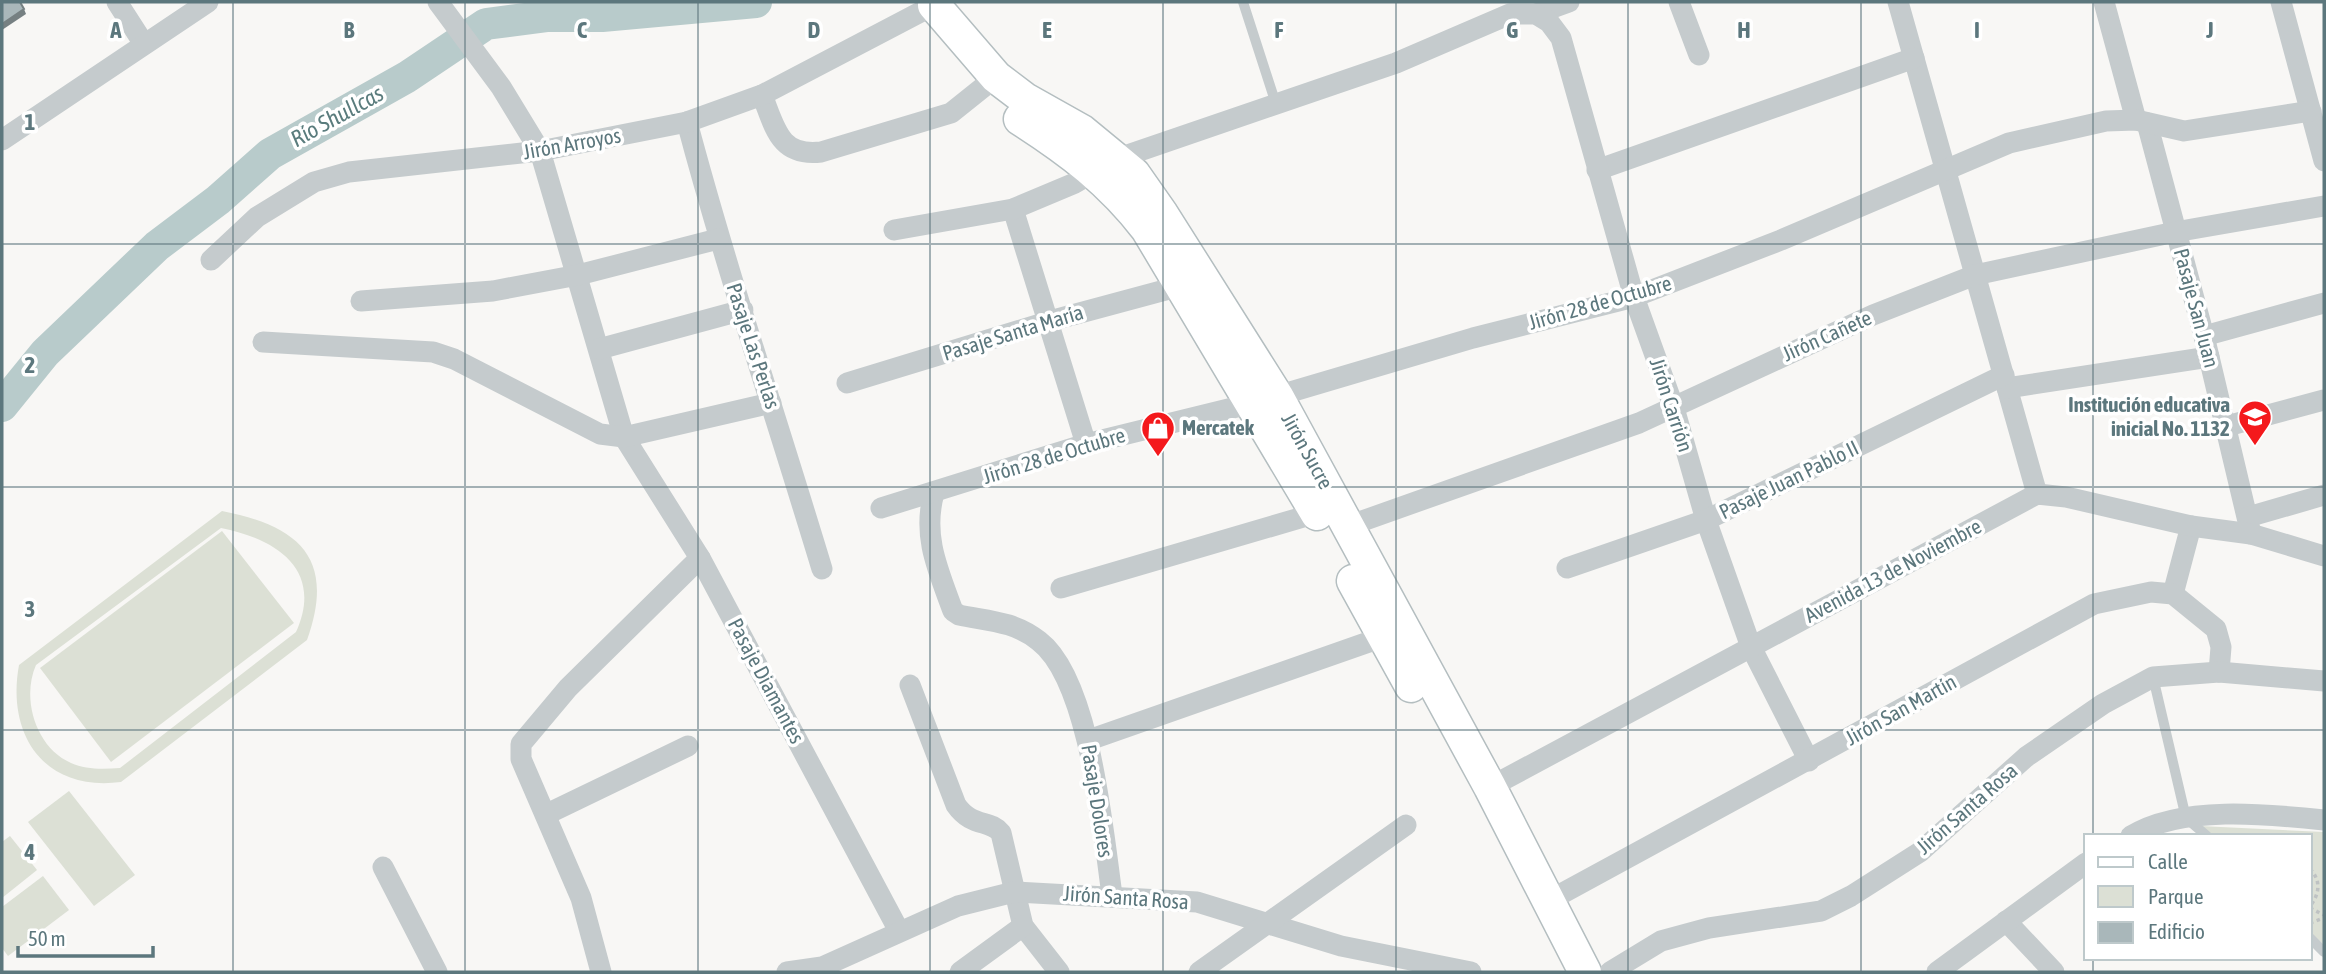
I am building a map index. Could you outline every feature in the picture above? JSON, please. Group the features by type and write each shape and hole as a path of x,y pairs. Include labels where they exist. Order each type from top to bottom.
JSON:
{"street":[{"path":"117,2 144,44"},
{"path":"2,140 208,2"},
{"name":"Pasaje Diamantes","path":"438,2 501,87 540,151 624,437 700,558 899,931"},
{"path":"894,230 1013,209 1075,183 1106,165 1396,63 1507,8 1536,14 1569,2"},
{"path":"1679,2 1699,55"},
{"path":"1898,2 2037,494 2066,497 2191,526 2249,526 2324,556"},
{"name":"Pasaje San Juan","path":"2104,2 2175,232 2207,347 2249,526"},
{"path":"2281,2 2324,161"},
{"name":"Jirón Sucre","path":"933,3 1014,116 1106,165 1134,174 1163,214 1265,400 1317,513 1383,637 1556,953 1574,972"},
{"name":"Jirón Arroyos","path":"211,260 257,217 314,182 331,177 540,151 687,122 762,95 933,3"},
{"name":"Jirón Carrión","path":"1536,14 1549,22 1561,38 1634,297 1674,408 1706,520 1751,647 1809,761"},
{"path":"1597,170 1914,58"},
{"path":"762,95 785,144 805,154 821,152 951,113 989,82"},
{"path":"2310,106 2324,85"},
{"name":"Jirón 28 de Octubre","path":"881,508 934,494 1086,443 1265,400 1473,338 1634,297 1781,240 2009,143 2106,121 2142,122 2184,131 2310,106"},
{"name":"Pasaje Las Perlas","path":"687,122 718,239 743,310 822,569"},
{"name":"Jirón Sucre","path":"1106,165 1180,286 1265,400 1348,526 1490,787 1586,972"},
{"name":"Jirón Cañete","path":"1348,526 1552,455 1674,408 1825,336 1931,290 1975,275 2175,232 2324,206"},
{"path":"1013,209 1086,443"},
{"path":"361,301 493,291 578,275 718,239"},
{"name":"Pasaje Santa María","path":"847,383 1050,321 1180,286"},
{"name":"Pasaje Juan Pablo II","path":"1567,568 1706,520 2006,382 2207,347 2324,303"},
{"path":"599,349 743,310"},
{"path":"263,342 433,352 454,359 591,431 624,437 771,403"},
{"path":"2227,426 2324,400"},
{"name":"Pasaje Dolores","path":"934,494 929,512 929,537 953,611 966,617 1005,622 1040,641 1062,670 1089,740 1112,895"},
{"name":"Avenida 13 de Noviembre","path":"1490,787 2037,494"},
{"path":"2249,526 2324,495"},
{"path":"1061,588 1317,513"},
{"path":"2191,526 2173,594 2216,629 2221,647 2219,672"},
{"path":"601,972 580,898 547,814 521,759 521,744 621,633 700,558"},
{"name":"Jirón San Martín","path":"1550,900 2094,604 2151,592 2173,594"},
{"path":"1089,740 1383,637"},
{"name":"Jirón Santa Rosa","path":"1610,972 1661,941 1709,928 1821,911 1851,896 1887,876 1920,852 2026,757 2103,704 2153,677 2219,672 2324,681"},
{"path":"910,685 956,804 968,819 998,829 1001,833 1023,926 1059,972"},
{"path":"547,814 688,746"},
{"path":"2134,834 2151,824 2186,817 2280,815 2324,820"},
{"path":"1199,972 1406,825"},
{"path":"1942,971 2084,864"},
{"path":"383,867 437,972"},
{"name":"Jirón Santa Rosa","path":"787,972 822,967 958,906 1014,892 1112,895 1198,902 1341,946 1471,972"},
{"path":"2006,921 2054,972"},
{"path":"960,972 1023,926"}],"lane":[{"path":"1243,2 1276,104"},
{"path":"2153,677 2186,817 2205,834"}],"path":[{"path":"2312,872 2318,883 2318,892 2312,903"}],"green space":[{"path":"222,511 272,526 291,537 305,551 313,568 317,588 315,612 307,640 121,782 94,783 71,778 52,768 37,754 26,736 19,715 19,665","holes":["221,528 241,533 277,549 290,561 299,575 304,591 303,610 296,632 120,768 83,767 59,756 41,734 31,707 30,693 36,665"]},
{"path":"222,531 294,623 111,762 40,668"},
{"path":"69,791 135,875 94,906 28,822"},
{"path":"2200,826 2324,832 2324,945 2312,934 2312,834 2207,834"},
{"path":"10,836 37,870 2,898 2,842"},
{"path":"43,876 69,910 8,956 2,948 2,907"}],"building":[{"path":"2,2 20,2 24,9 2,24"}],"waterway":[{"name":"Río Shullcas","path":"2,406 45,353 157,246 218,200 270,154 407,77 486,24 548,16 602,16 756,2"}],"place":[{"name":"Institución educativa inicial No. 1132","path":"2255,447"},
{"name":"Mercatek","path":"1158,458"}]}
